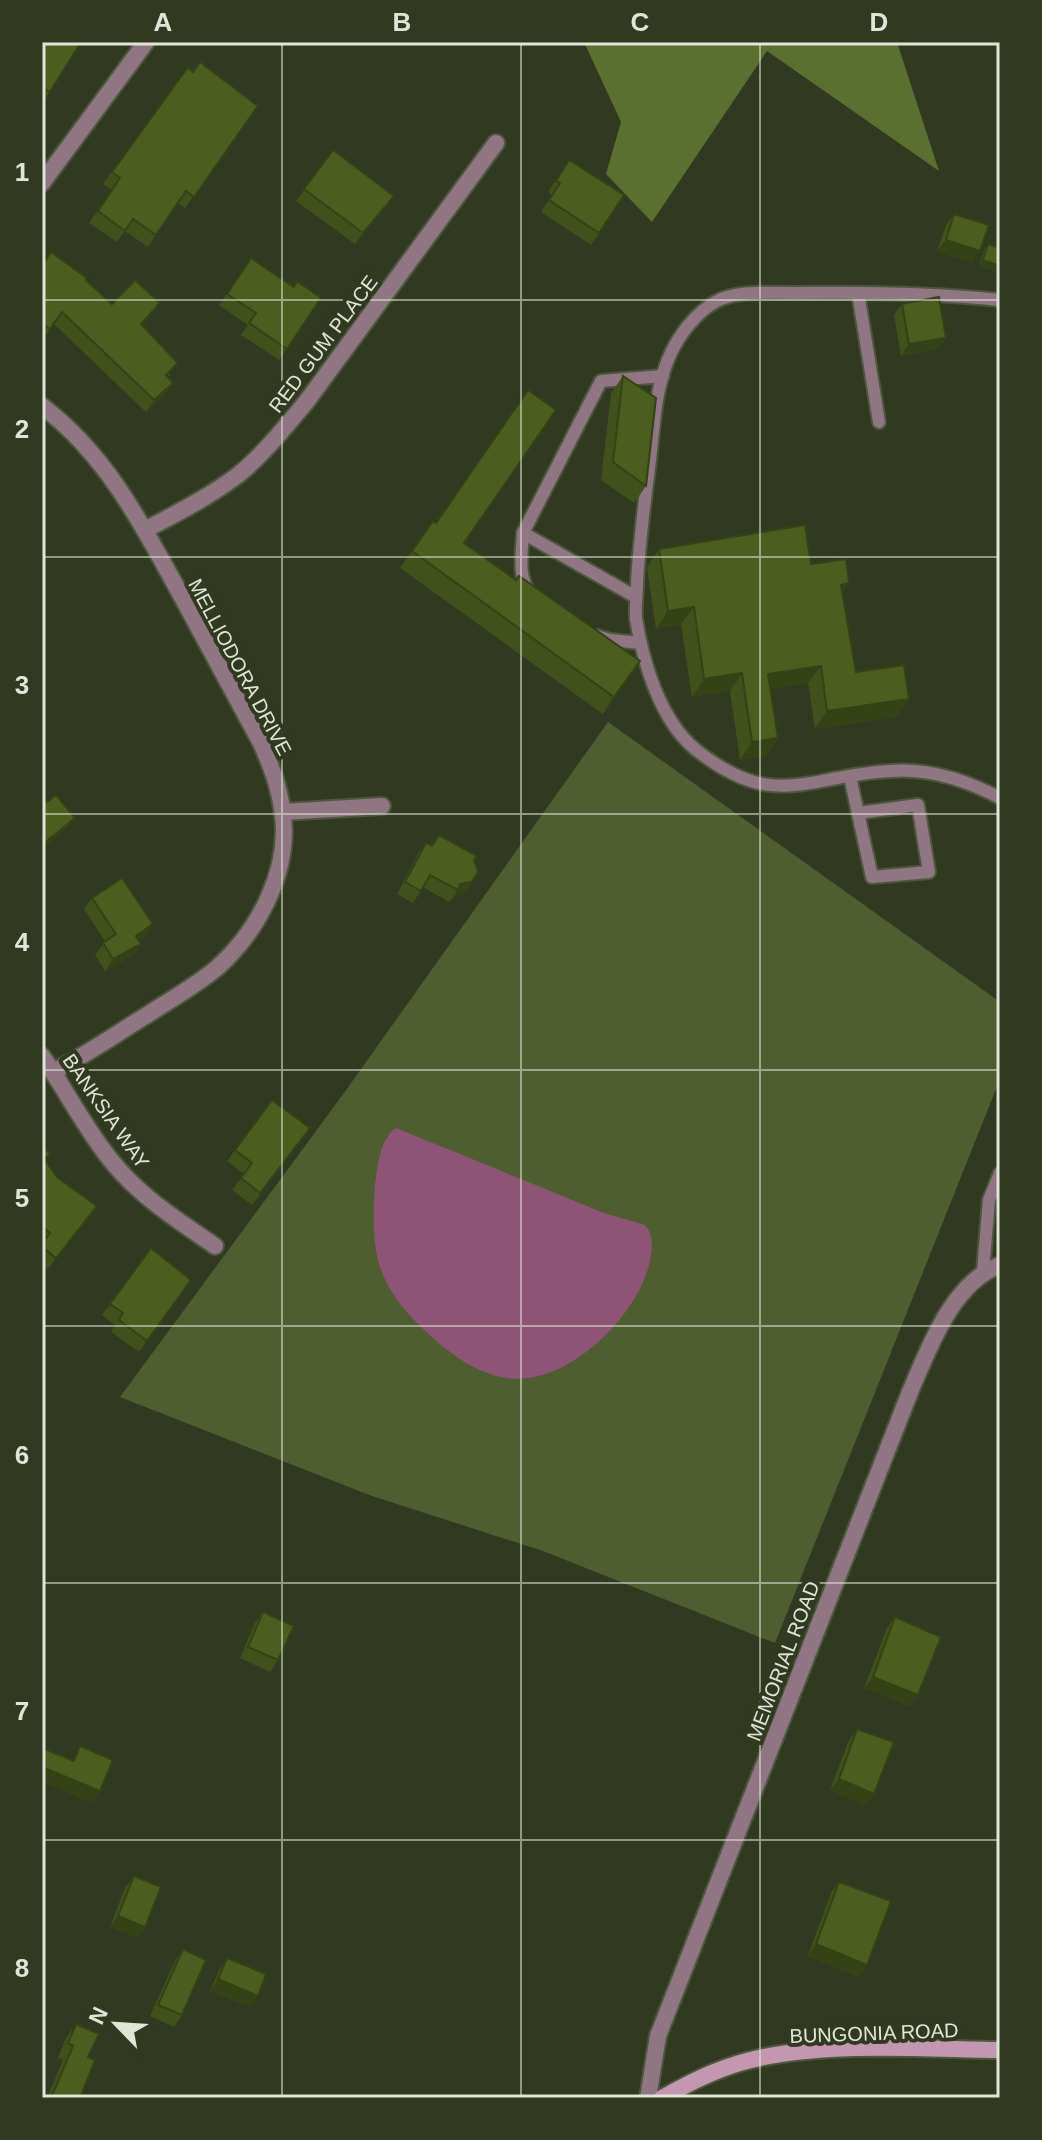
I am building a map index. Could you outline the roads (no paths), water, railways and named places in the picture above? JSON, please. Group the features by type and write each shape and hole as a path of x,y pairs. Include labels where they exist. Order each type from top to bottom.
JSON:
{"street":[{"path":"42,183 146,42"},
{"name":"RED GUM PLACE","path":"145,530 200,501 238,474 273,442 496,143"},
{"name":"MELLIODORA DRIVE","path":"42,406 95,456 113,478 145,530 262,745 276,781 283,812 279,872 262,912 242,941 217,968 53,1072"},
{"path":"283,812 382,806"},
{"name":"BANKSIA WAY","path":"42,1056 113,1163 162,1209 215,1246"},
{"path":"983,1271 1000,1265"},
{"name":"MEMORIAL ROAD","path":"648,2098 658,2036 910,1392 930,1347 954,1305 983,1271"},
{"name":"BUNGONIA ROAD","path":"662,2098 701,2076 748,2060 853,2049 1000,2050"}],"lane":[{"path":"1000,300 956,295 748,293 718,301 699,314 681,335 669,356 663,376 639,545 636,597 636,615 646,670 671,720 691,745 739,777 762,785 791,787 889,771 923,771 955,778 1000,798"},
{"path":"858,293 879,422"},
{"path":"539,599 527,591 521,566 523,533 601,381 663,376"},
{"path":"523,533 636,597"},
{"path":"585,631 610,640 641,643"},
{"path":"850,777 872,877 929,872 918,805 858,813"},
{"path":"983,1271 989,1200 1000,1173"}]}
